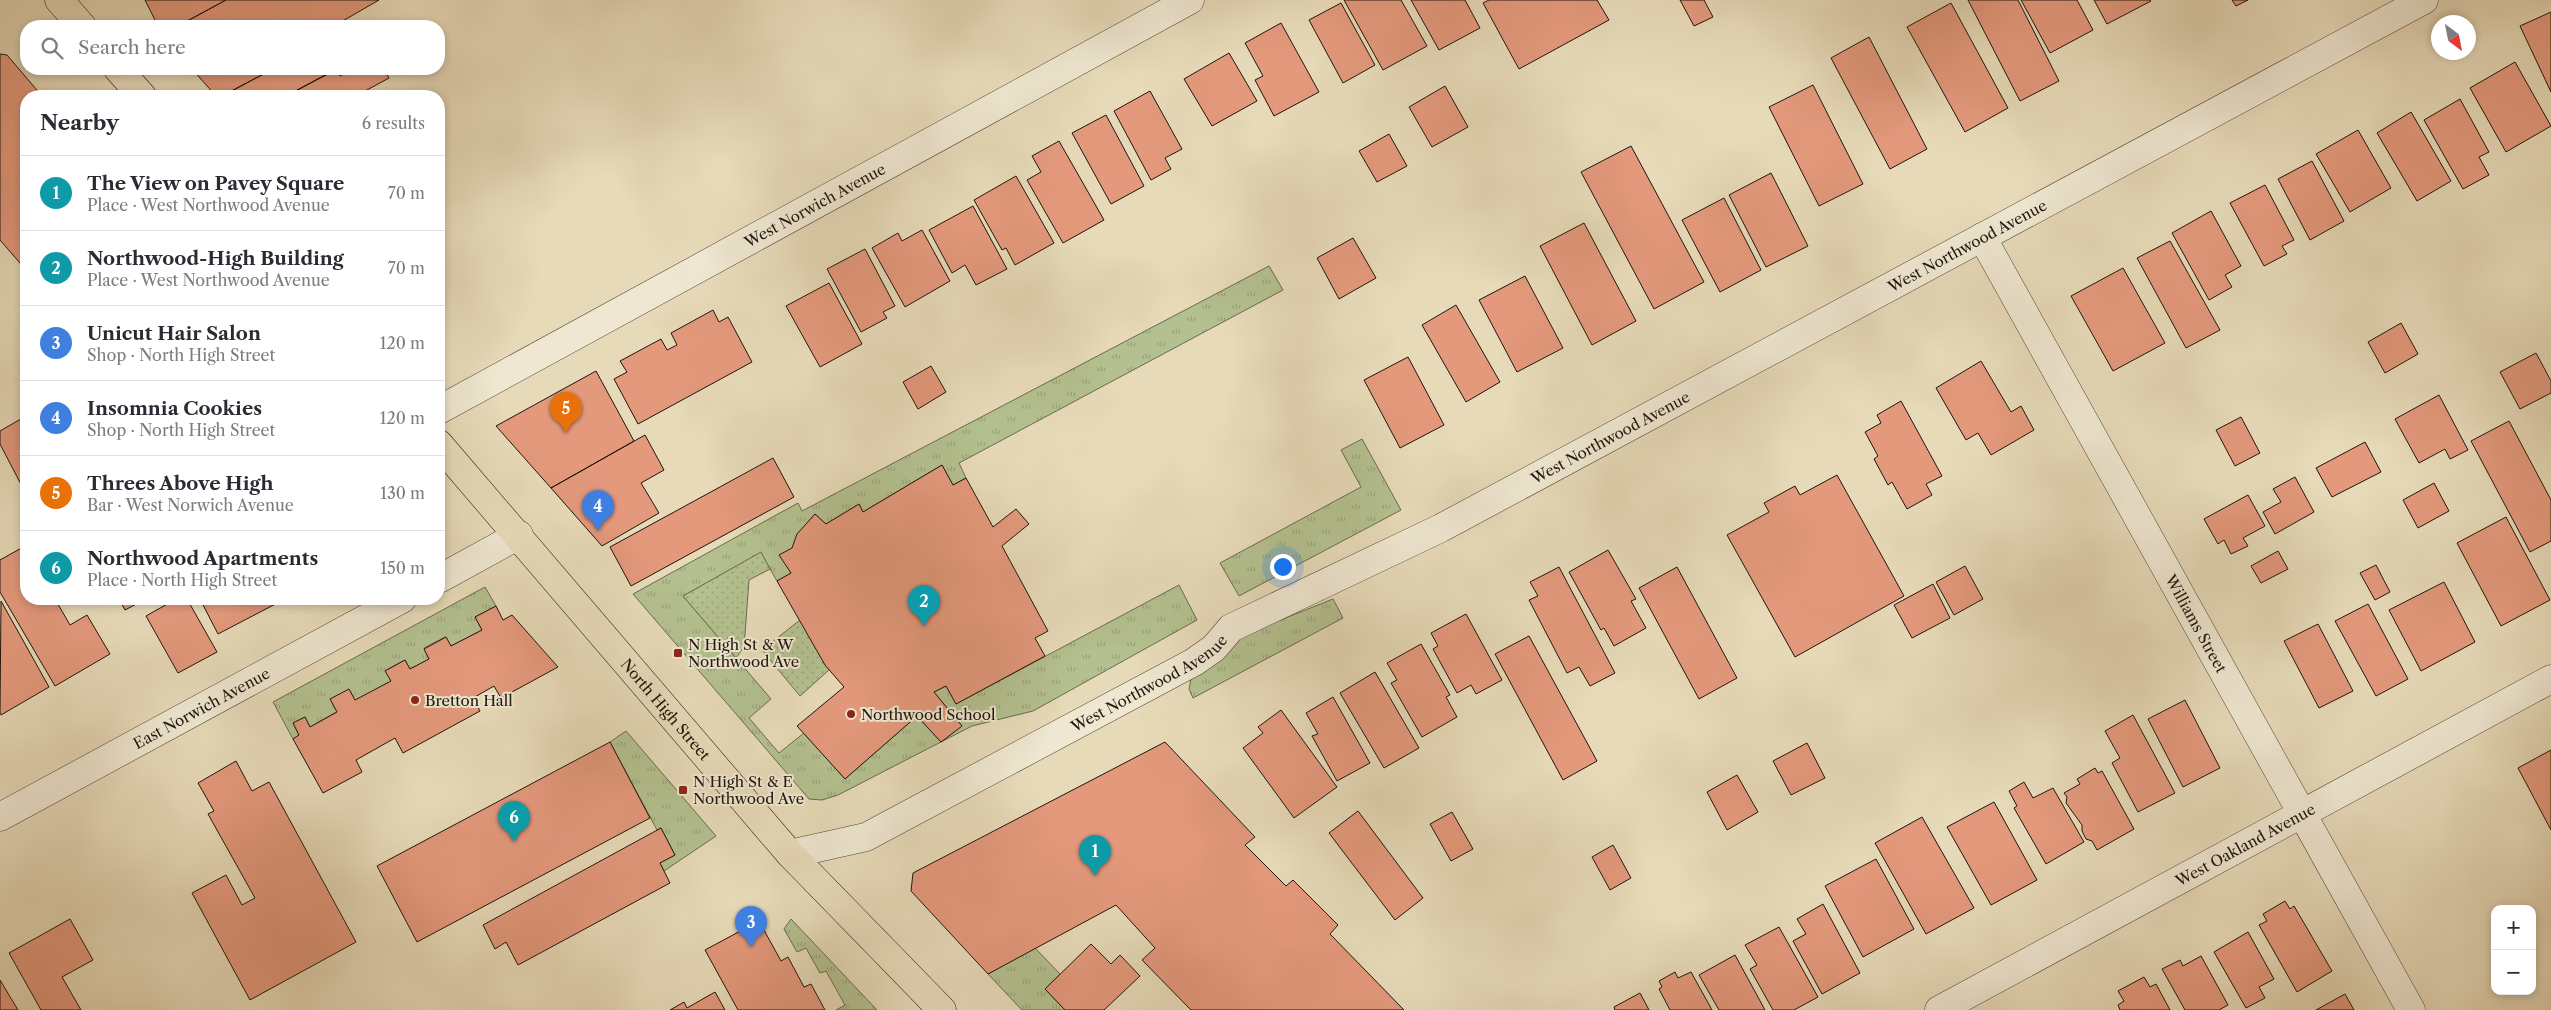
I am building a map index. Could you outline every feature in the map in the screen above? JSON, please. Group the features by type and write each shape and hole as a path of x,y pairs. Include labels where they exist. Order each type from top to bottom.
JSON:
{"main road":[{"path":"59,0 77,20"},
{"path":"123,75 137,90"},
{"name":"North High Street","path":"445,451 790,854 942,1010"}],"street":[{"name":"West Norwich Avenue","path":"445,407 1190,0"},
{"name":"West Northwood Avenue","path":"790,854 866,837 1186,666 1214,648 1231,628 1441,528 2424,0"},
{"name":"Williams Street","path":"1982,237 2411,1010"},
{"path":"445,576 518,535"},
{"name":"East Norwich Avenue","path":"0,818 391,605"},
{"name":"West Oakland Avenue","path":"1938,1010 2551,679"}],"green space":[{"path":"1269,266 1283,290 959,463 966,478 953,485 942,465 863,512 859,504 826,524 815,514 796,540 792,554 791,573 777,581 761,553 683,596 771,699 749,718 779,753 804,733 845,779 917,716 941,742 838,795 822,800 809,799 633,594 798,503 802,511"},
{"path":"1362,439 1401,510 1239,596 1220,563 1361,487 1341,450"},
{"path":"761,552 770,569 749,580 744,647 736,658 683,596"},
{"path":"1179,585 1197,620 1033,711 972,726 941,742 961,726 934,692 946,686 956,704"},
{"path":"485,587 496,606 475,617 482,630 451,646 445,637 424,648 429,659 410,669 405,660 386,670 391,681 310,727 305,717 293,723 299,735 293,739 273,702"},
{"path":"1333,599 1343,618 1193,698 1189,689 1191,679 1219,661 1233,639"},
{"path":"800,620 830,669 800,696 762,650"},
{"path":"626,731 716,836 664,871 660,863 675,855 661,828 657,830 610,742"},
{"path":"791,919 877,1010 836,1010 845,1005 826,971 820,973 806,948 797,952 784,929"},
{"path":"1035,948 1060,974 1045,989 1065,1010 1022,1010 988,974"}],"building":[{"path":"145,0 226,0 189,20 155,20"},
{"path":"226,0 379,0 344,20 189,20"},
{"path":"1344,0 1401,0 1427,46 1383,70"},
{"path":"1411,0 1465,0 1480,28 1439,50"},
{"path":"1489,0 1597,0 1609,20 1519,69 1483,3"},
{"path":"1680,0 1704,0 1713,17 1694,26"},
{"path":"1968,0 2018,0 2059,81 2020,101"},
{"path":"2021,0 2077,0 2093,30 2050,53"},
{"path":"2094,0 2150,0 2151,1 2107,24"},
{"path":"2232,0 2248,0 2236,6"},
{"path":"1341,3 1375,65 1343,83 1309,20"},
{"path":"1951,3 2008,108 1965,132 1907,27"},
{"path":"2551,12 2551,92 2520,26"},
{"path":"1281,23 1319,92 1274,116 1255,80 1263,76 1245,43"},
{"path":"1869,37 1927,149 1890,169 1831,58"},
{"path":"1229,53 1257,101 1212,126 1184,79"},
{"path":"0,54 7,55 20,70 20,75 24,75 37,90 20,90 20,263 0,240"},
{"path":"2515,62 2551,126 2506,152 2470,88"},
{"path":"197,75 262,75 233,90 211,90"},
{"path":"262,75 326,75 297,90 233,90"},
{"path":"325,75 387,75 389,78 367,90 297,90"},
{"path":"1813,85 1863,184 1819,206 1769,107"},
{"path":"1445,86 1468,127 1432,147 1409,107"},
{"path":"1150,91 1182,149 1165,158 1171,169 1151,180 1114,111"},
{"path":"2460,99 2489,152 2479,157 2489,175 2463,189 2424,120"},
{"path":"2411,112 2451,181 2417,201 2377,133"},
{"path":"1106,115 1144,186 1111,204 1072,133"},
{"path":"2358,130 2391,188 2350,212 2316,154"},
{"path":"1389,134 1407,166 1377,182 1359,151"},
{"path":"1059,141 1104,220 1063,243 1027,180 1041,172 1032,156"},
{"path":"1631,146 1704,282 1654,309 1581,172"},
{"path":"2312,161 2344,221 2310,240 2278,179"},
{"path":"1771,173 1808,246 1766,267 1729,195"},
{"path":"1016,176 1054,243 1015,265 1006,248 1002,250 974,200"},
{"path":"2265,185 2294,240 2282,246 2287,254 2264,266 2230,203"},
{"path":"1724,198 1761,270 1720,292 1682,220"},
{"path":"973,206 1007,269 976,285 965,265 952,273 929,230"},
{"path":"2211,211 2241,266 2225,275 2232,287 2209,300 2172,233"},
{"path":"1584,223 1636,321 1592,345 1540,246"},
{"path":"922,230 950,281 905,307 872,248 898,233 902,241"},
{"path":"1353,238 1376,278 1339,299 1317,258"},
{"path":"2170,241 2220,330 2186,348 2137,258"},
{"path":"865,249 895,306 883,312 887,318 861,332 827,269"},
{"path":"2123,268 2165,343 2113,371 2071,296"},
{"path":"1525,276 1563,348 1517,372 1479,300"},
{"path":"829,283 862,344 820,367 786,306"},
{"path":"1456,305 1500,382 1466,402 1422,325"},
{"path":"713,310 719,322 728,317 752,362 638,424 614,379 627,372 620,361 661,339 667,350 677,345 671,333"},
{"path":"2401,323 2418,354 2385,373 2368,342"},
{"path":"2536,353 2551,381 2551,393 2520,409 2500,372"},
{"path":"1408,357 1444,425 1400,448 1364,380"},
{"path":"1981,361 2011,412 2021,406 2034,430 1991,455 1978,433 1966,440 1936,388"},
{"path":"931,366 946,392 918,409 903,382"},
{"path":"596,371 634,441 551,488 496,426"},
{"path":"2439,395 2468,450 2450,459 2445,449 2419,463 2395,419"},
{"path":"1901,401 1942,476 1926,484 1932,495 1907,509 1892,482 1888,485 1874,459 1878,456 1865,432 1881,423 1877,415"},
{"path":"2241,417 2260,453 2235,466 2216,430"},
{"path":"20,419 20,482 0,444 0,431"},
{"path":"2509,421 2551,500 2551,541 2530,552 2471,441"},
{"path":"645,435 664,470 641,483 659,513 602,546 551,488"},
{"path":"2365,442 2381,472 2332,497 2316,468"},
{"path":"773,458 794,497 631,586 610,547"},
{"path":"942,465 953,485 966,478 993,527 1016,509 1029,524 1002,546 1048,631 1035,638 1045,656 956,704 946,686 934,692 962,726 941,742 917,716 845,779 797,726 844,687 825,665 777,581 791,573 779,555 792,548 797,534 815,514 826,524 859,504 863,512"},
{"path":"1837,475 1904,596 1795,657 1727,535 1769,512 1764,503 1795,486 1800,495"},
{"path":"2295,477 2314,512 2275,534 2263,512 2281,502 2273,489"},
{"path":"2434,483 2449,511 2418,528 2403,500"},
{"path":"2248,495 2265,526 2243,538 2248,546 2231,554 2224,540 2218,544 2204,519"},
{"path":"2506,517 2550,600 2501,626 2457,543"},
{"path":"20,549 20,605 58,605 70,625 87,615 110,654 55,686 0,592 0,560"},
{"path":"1608,550 1636,599 1631,601 1646,628 1614,646 1604,628 1601,630 1569,572"},
{"path":"2278,551 2288,569 2261,583 2251,566"},
{"path":"2376,565 2390,592 2375,600 2360,573"},
{"path":"1965,566 1983,599 1954,615 1936,582"},
{"path":"1559,567 1615,673 1590,686 1579,667 1567,673 1529,600 1538,596 1530,582"},
{"path":"1677,567 1737,678 1699,699 1639,588"},
{"path":"2444,582 2475,642 2421,671 2389,610"},
{"path":"1933,584 1950,618 1912,638 1894,605"},
{"path":"1,601 49,687 1,715 0,713"},
{"path":"2368,604 2408,679 2376,696 2335,621"},
{"path":"122,605 135,605 125,610"},
{"path":"165,605 190,605 217,652 178,673 146,616"},
{"path":"203,605 274,605 218,634"},
{"name":"Bretton Hall","path":"496,606 503,620 512,615 558,667 501,698 494,686 473,698 480,711 403,753 395,738 356,760 362,772 323,793 293,739 299,735 293,723 305,717 310,727 337,712 330,699 349,689 355,700 391,681 385,671 405,660 410,669 429,659 424,649 446,637 451,646 482,630 475,617"},
{"path":"1466,614 1502,680 1476,694 1471,685 1457,693 1433,649 1438,646 1431,633"},
{"path":"2318,624 2353,691 2319,708 2284,641"},
{"path":"1529,636 1597,761 1563,780 1495,654"},
{"path":"1421,644 1450,695 1446,697 1457,717 1422,737 1391,683 1397,680 1387,663"},
{"path":"1375,672 1419,748 1384,768 1340,693"},
{"path":"1333,697 1370,763 1337,781 1312,736 1318,734 1306,713"},
{"path":"2185,700 2220,768 2183,787 2148,719"},
{"path":"1281,710 1337,787 1294,818 1243,748 1263,733 1258,727"},
{"path":"2133,715 2175,793 2138,812 2112,763 2120,758 2105,731"},
{"path":"610,742 650,818 417,942 377,866"},
{"path":"1165,742 1255,837 1245,845 1286,886 1293,880 1338,925 1330,934 1404,1010 1191,1010 1142,960 1155,948 1116,905 988,974 911,891 913,873"},
{"path":"1807,743 1825,778 1791,795 1773,761"},
{"path":"2551,750 2551,830 2518,768"},
{"path":"236,761 252,791 269,782 356,942 250,1000 192,893 226,875 242,905 255,898 208,814 214,811 198,783"},
{"path":"2095,768 2098,773 2102,771 2134,829 2097,850 2092,841 2086,839 2082,831 2082,825 2066,803 2067,797 2064,793 2080,784 2077,779"},
{"path":"1737,775 1758,812 1727,830 1707,792"},
{"path":"2024,782 2033,798 2053,788 2084,842 2046,864 2014,808 2017,806 2009,791"},
{"path":"1994,802 2037,880 1991,905 1947,827"},
{"path":"1358,811 1423,898 1395,920 1329,833"},
{"path":"1452,812 1473,849 1451,861 1430,824"},
{"path":"1922,817 1974,908 1926,934 1875,843"},
{"path":"661,828 675,855 660,863 670,883 518,965 506,942 495,949 483,925"},
{"path":"1613,845 1631,878 1610,890 1592,857"},
{"path":"1876,859 1914,929 1863,957 1825,886"},
{"path":"2285,901 2290,909 2294,906 2332,971 2297,992 2259,925 2267,921 2263,914"},
{"path":"1823,904 1860,973 1822,994 1793,941 1806,934 1797,919"},
{"path":"70,919 93,960 62,977 81,1010 41,1010 9,953"},
{"path":"759,921 781,961 788,957 804,987 811,984 825,1010 738,1010 705,950"},
{"path":"1779,927 1818,997 1794,1010 1773,1010 1750,969 1757,965 1745,945"},
{"path":"2248,932 2274,979 2259,987 2265,998 2246,1008 2214,952"},
{"path":"1091,944 1111,964 1120,955 1140,976 1104,1010 1065,1010 1045,989"},
{"path":"1735,955 1765,1010 1719,1010 1699,975"},
{"path":"2201,956 2228,1005 2219,1010 2185,1010 2162,969 2180,960 2183,966"},
{"path":"1675,972 1678,978 1691,972 1712,1010 1670,1010 1659,989 1662,987 1659,981"},
{"path":"2144,977 2150,987 2156,984 2170,1010 2120,1010 2118,1005 2124,1001 2118,991"},
{"path":"0,980 18,1010 0,1010"},
{"path":"715,992 725,1010 670,1010 684,1002 687,1008"},
{"path":"1640,993 1649,1010 1615,1010 1614,1007"},
{"path":"2345,994 2354,1010 2316,1010"}],"place":[{"name":"Threes Above High","path":"566,433"},
{"name":"Insomnia Cookies","path":"598,531"},
{"name":"Northwood-High Building","path":"924,626"},
{"name":"N High St & W Northwood Ave","path":"678,653"},
{"name":"Bretton Hall","path":"415,700"},
{"name":"Northwood School","path":"851,714"},
{"name":"N High St & E Northwood Ave","path":"683,790"},
{"name":"Northwood Apartments","path":"514,842"},
{"name":"The View on Pavey Square","path":"1095,876"},
{"name":"Unicut Hair Salon","path":"751,947"}]}
